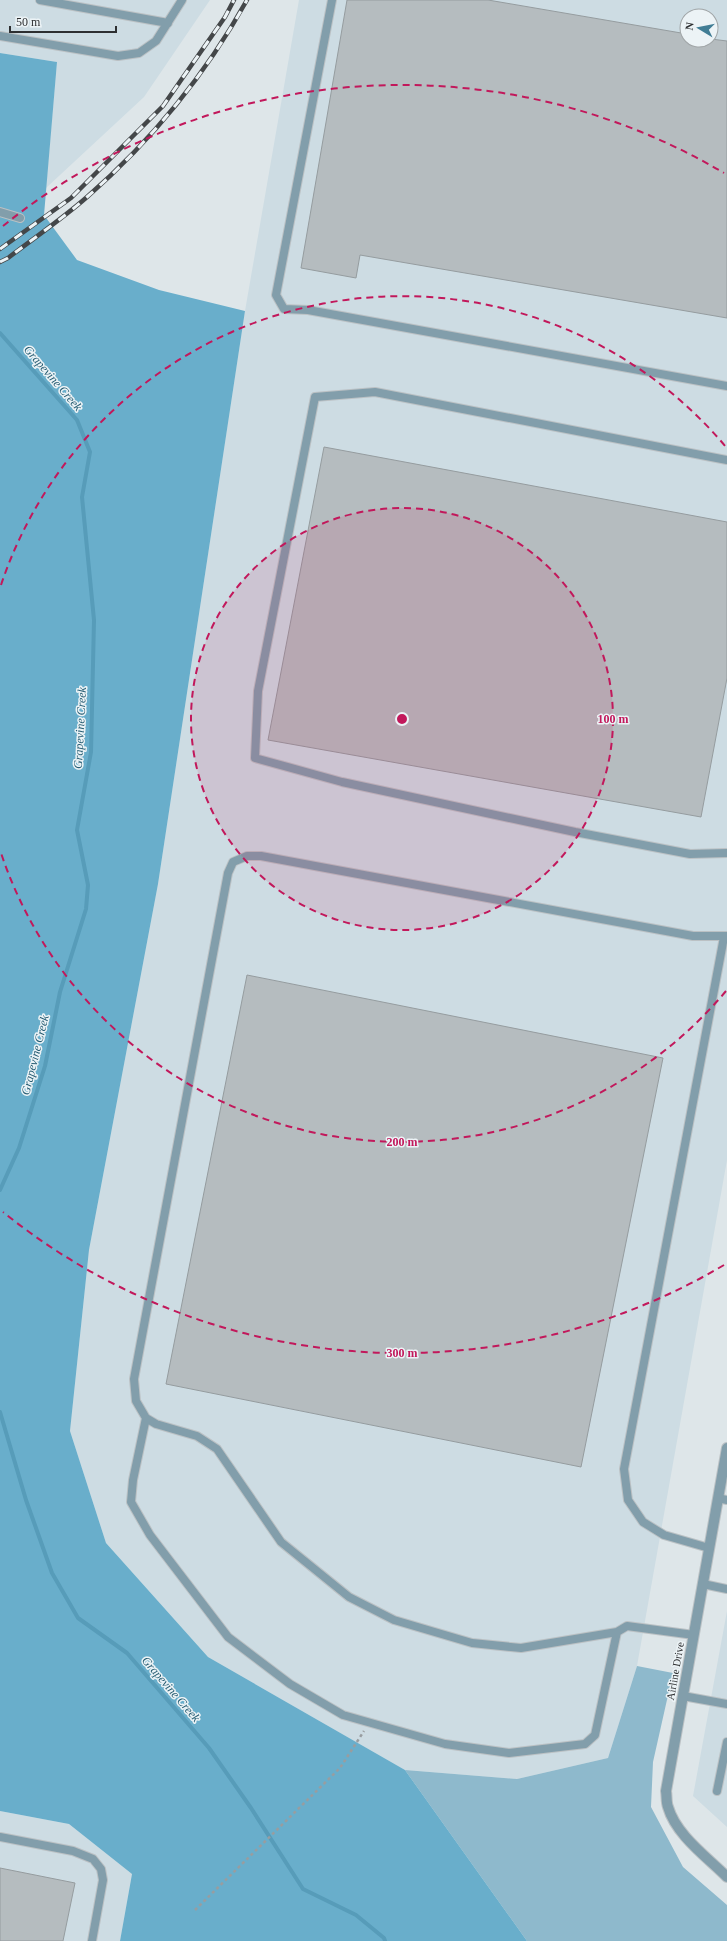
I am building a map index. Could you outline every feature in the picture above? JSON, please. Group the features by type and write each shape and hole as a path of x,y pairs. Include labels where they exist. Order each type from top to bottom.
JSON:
{"street":[{"name":"Airline Drive","path":"727,1448 723,1499 709,1548 666,1791 667,1806 674,1821 687,1838 727,1877"}],"lane":[{"path":"40,0 168,23"},
{"path":"0,36 118,56 139,53 156,41 182,0"},
{"path":"332,0 276,295 284,309 308,310 727,386"},
{"path":"0,212 20,218"},
{"path":"727,460 375,392 315,397 258,691 255,758 342,782 576,832 690,854 727,853"},
{"path":"694,1635 627,1626 617,1632 521,1648 472,1643 394,1620 349,1597 281,1542 217,1449 197,1436 156,1424 146,1418 136,1401 134,1379 202,1009 228,874 233,862 247,856 261,856 693,936 725,937 624,1469 628,1500 643,1522 664,1535 709,1548"},
{"path":"146,1418 133,1480 131,1502 150,1535 228,1637 290,1684 343,1715 445,1744 509,1753 585,1744 595,1735 617,1632"},
{"path":"703,1584 727,1589"},
{"path":"683,1696 727,1704"},
{"path":"717,1791 727,1742"},
{"path":"0,1837 73,1851 93,1859 101,1869 103,1880 92,1941"}],"path":[{"path":"195,1910 340,1768 370,1723"}],"shaded area":[{"path":"0,0 210,0 144,97 46,188 57,62 0,53"},
{"path":"299,0 727,0 727,1160 637,1666 608,1758 517,1779 405,1770 208,1657 106,1543 70,1431 89,1250 158,884 245,311"},
{"path":"0,53 57,62 44,215 77,260 159,290 245,311 158,884 89,1250 70,1431 106,1543 208,1657 405,1770 527,1941 120,1941 132,1874 69,1824 0,1811"},
{"path":"727,1611 727,1827 693,1796"},
{"path":"637,1666 673,1673 653,1762 651,1807 683,1867 727,1905 727,1941 527,1941 405,1770 517,1779 608,1758"},
{"path":"0,1811 69,1824 132,1874 120,1941 0,1941"}],"building":[{"path":"347,0 488,0 679,33 679,48 719,48 719,40 727,41 727,318 360,255 356,278 301,268"},
{"path":"324,447 727,522 727,678 701,817 268,740"},
{"path":"247,975 663,1058 581,1467 166,1384"},
{"path":"0,1868 75,1883 63,1941 0,1941"}],"waterway":[{"name":"Grapevine Creek","path":"0,333 77,420 90,452 82,497 94,620 91,752 77,830 88,885 86,909 60,992 45,1066 19,1148 0,1190"},
{"name":"Grapevine Creek","path":"0,1412 26,1500 52,1573 78,1618 127,1653 209,1748 251,1808 303,1889 356,1915 384,1938 385,1941"}],"railway":[{"path":"0,249 71,198 163,106 225,17 234,0"},
{"path":"0,262 8,258 58,221 77,205 111,175 155,130 176,105 214,54 247,0"}]}
